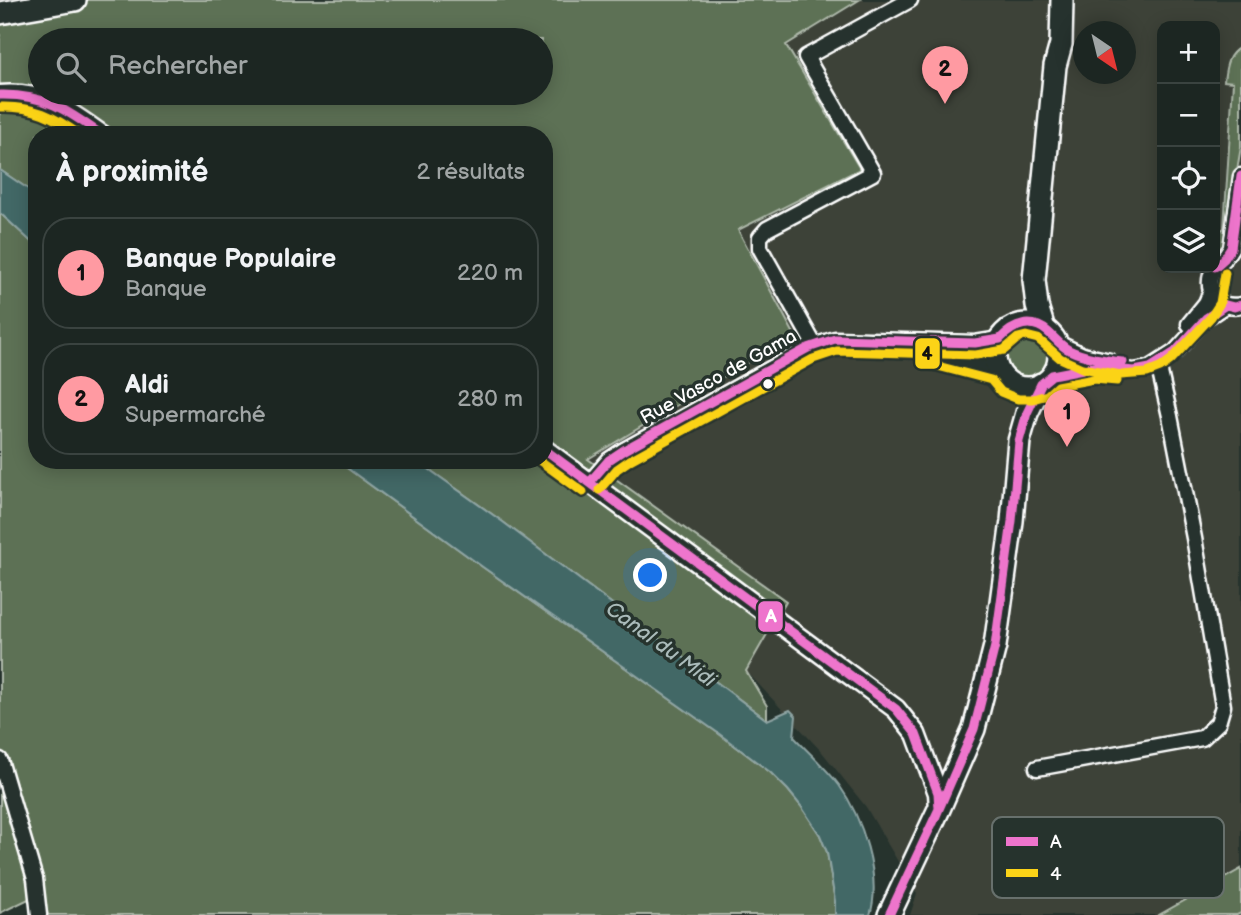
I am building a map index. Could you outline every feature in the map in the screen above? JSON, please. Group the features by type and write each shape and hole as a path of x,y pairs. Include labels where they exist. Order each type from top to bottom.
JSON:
{"main road":[{"path":"0,13 75,0"},
{"path":"1049,0 1055,66"},
{"path":"890,915 974,729 995,646 1012,521 1019,441 1027,412 1058,365 1059,353 1037,306 1034,280 1055,66 1062,44 1062,0"},
{"path":"1016,325 1034,280"},
{"path":"1019,441 1004,376 995,359 996,349 1007,330 1016,325 1035,325 1050,335"},
{"path":"1004,376 1019,387 1030,387 1046,380"}],"street":[{"path":"814,345 760,248 760,237 767,229 873,173 806,57 910,0"},
{"path":"0,95 28,96"},
{"path":"56,105 89,126"},
{"path":"1220,261 1230,248 1241,176"},
{"path":"1220,263 1233,257 1241,258"},
{"path":"1212,273 1209,277 1211,291 1218,301 1234,305"},
{"path":"1050,335 1083,355 1125,363 1156,361 1206,303 1211,291"},
{"path":"1046,380 1093,367 1143,370 1175,352 1206,318 1234,305"},
{"name":"Rue Vasco de Gama","path":"590,482 609,460 624,450 814,345 835,339 975,343 1000,339"},
{"name":"Rue Vasco de Gama","path":"879,339 971,361 1004,376"},
{"path":"1037,768 1202,738 1218,723 1223,706 1194,537 1156,361"},
{"path":"553,455 896,709 916,734 938,793 939,809"},
{"path":"0,760 34,879 39,915"}],"shaded area":[{"path":"859,0 1241,0 1241,869 1224,879 1224,817 992,817 992,898 1189,898 1159,915 910,915 917,894 866,807 822,752 746,671 588,459 794,334 738,230 859,169 785,45"}],"green space":[{"path":"75,0 859,0 786,45 860,169 738,230 794,334 588,459 786,601 746,671 767,706 767,720 429,469 553,469 553,126 28,126 28,189 0,170 0,13"},
{"path":"1241,47 1241,147 1224,245 1220,248 1220,231 1224,228 1233,82 1224,81 1230,57"},
{"path":"0,213 28,239 28,469 348,469 770,772 801,806 820,835 827,852 835,901 835,915 48,915 41,893 0,913"},
{"path":"1027,331 1045,338 1052,356 1045,374 1027,381 1009,374 1002,356 1009,338"},
{"path":"1241,869 1241,913 1159,915 1189,898 1224,898 1224,879"}],"water":[{"path":"0,170 28,189 28,239 0,213"},
{"name":"Canal du Midi","path":"348,469 429,469 767,720 790,710 796,716 794,737 839,785 862,830 872,865 873,900 870,915 835,915 827,852 820,835 801,806 770,772"}],"transit line":[{"name":"A","path":"0,95 28,97"},
{"name":"A","path":"55,105 89,126"},
{"name":"4","path":"0,107 33,110 67,126"},
{"name":"A","path":"1220,263 1231,248 1241,176"},
{"name":"4","path":"599,490 617,469 630,460 813,359 837,351 976,355 1004,350 1018,338 1026,336 1038,339 1060,358 1082,368 1121,375 1147,373 1171,360 1211,317 1220,303 1225,273"},
{"name":"A","path":"889,915 974,729 995,646 1012,521 1019,441 1027,413 1041,384 1052,375 1093,367 1134,371 1150,368 1175,352 1206,318 1226,305 1241,305"},
{"name":"A","path":"1000,339 1017,327 1036,325 1069,350 1089,357 1123,362"},
{"name":"A","path":"590,482 609,460 624,450 808,348 835,339 975,343 1000,339"},
{"name":"4","path":"930,364 991,380 1001,392 1018,399 1033,399 1047,395 1057,386 1094,379 1117,381"},
{"name":"A","path":"553,456 896,709 916,734 938,793 939,809 933,823"},
{"name":"4","path":"551,469 583,492"}],"place":[{"name":"Aldi","path":"945,104"},
{"name":"Banque Populaire","path":"1067,447"}]}
